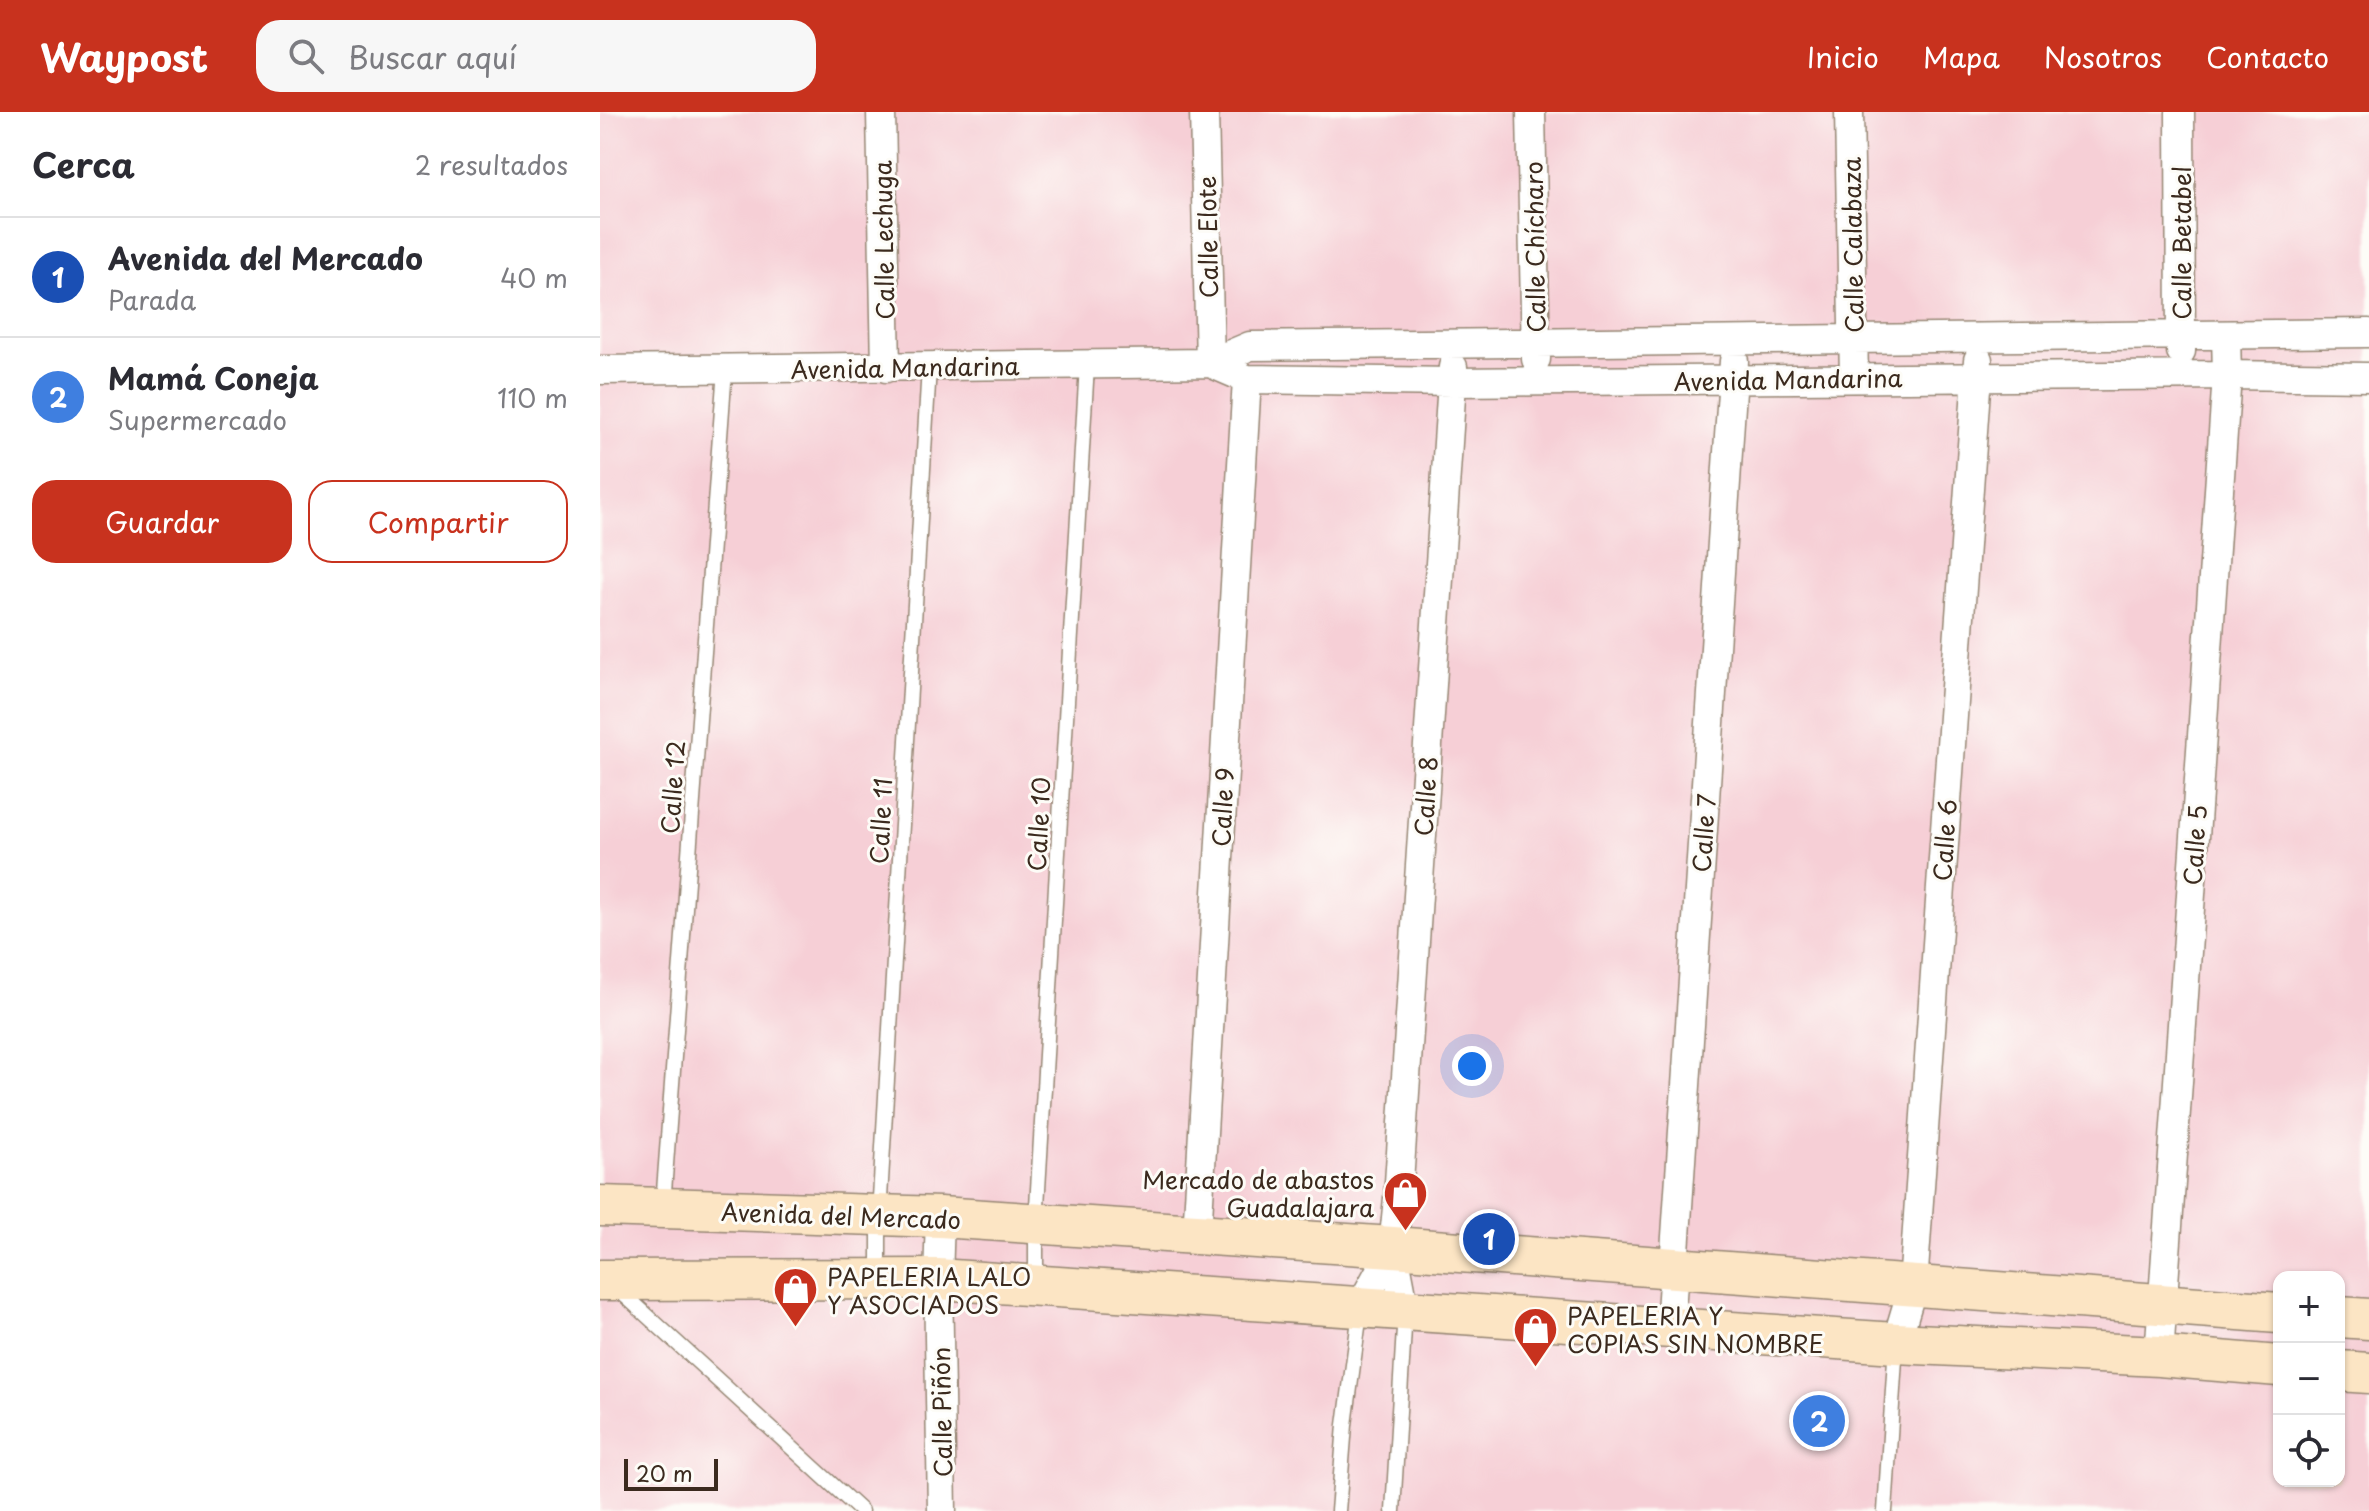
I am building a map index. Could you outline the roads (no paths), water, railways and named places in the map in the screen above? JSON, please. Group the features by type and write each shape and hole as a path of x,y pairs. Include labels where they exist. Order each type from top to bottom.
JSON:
{"street":[{"name":"Calle Lechuga","path":"881,112 886,368"},
{"name":"Calle Elote","path":"1204,112 1210,363"},
{"name":"Calle Chícharo","path":"1531,112 1537,382"},
{"name":"Calle Calabaza","path":"1849,112 1854,378"},
{"name":"Calle Betabel","path":"2180,112 2181,375"},
{"name":"Avenida Mandarina","path":"600,370 1210,363 1250,346 2369,333"},
{"name":"Calle 5","path":"2159,1356 2227,375 2226,335"},
{"name":"Calle 6","path":"1896,1343 1913,1286 1980,336"},
{"name":"Calle 7","path":"1670,1327 1735,339"},
{"name":"Calle 8","path":"1405,1310 1393,1247 1454,382 1452,346"},
{"name":"Avenida Mandarina","path":"1210,363 1247,379 1454,382 2181,375 2369,377"},
{"name":"Calle 9","path":"1197,1235 1247,379"},
{"name":"Avenida del Mercado","path":"600,1206 1036,1223 2273,1313"},
{"name":"Calle Piñón","path":"940,1217 938,1279 942,1511"},
{"name":"Calle 8","path":"1360,1307 1393,1247"},
{"path":"604,1280 938,1279 2273,1366"},
{"path":"2345,1317 2369,1319"},
{"path":"2345,1371 2369,1373"}],"lane":[{"name":"Calle 10","path":"1036,1286 1036,1223 1087,365"},
{"name":"Calle 11","path":"879,1279 879,1215 929,367"},
{"name":"Calle 12","path":"663,1209 725,369"},
{"path":"604,1280 861,1511"},
{"path":"1338,1511 1360,1307"},
{"path":"1393,1511 1405,1310"},
{"path":"1885,1511 1896,1343"}],"place":[{"name":"Mercado de abastos Guadalajara","path":"1405,1232"},
{"name":"Avenida del Mercado","path":"1489,1239"},
{"name":"PAPELERIA LALO Y ASOCIADOS","path":"796,1329"},
{"name":"PAPELERIA Y COPIAS SIN NOMBRE","path":"1536,1368"},
{"name":"Mamá Coneja","path":"1819,1421"}]}
